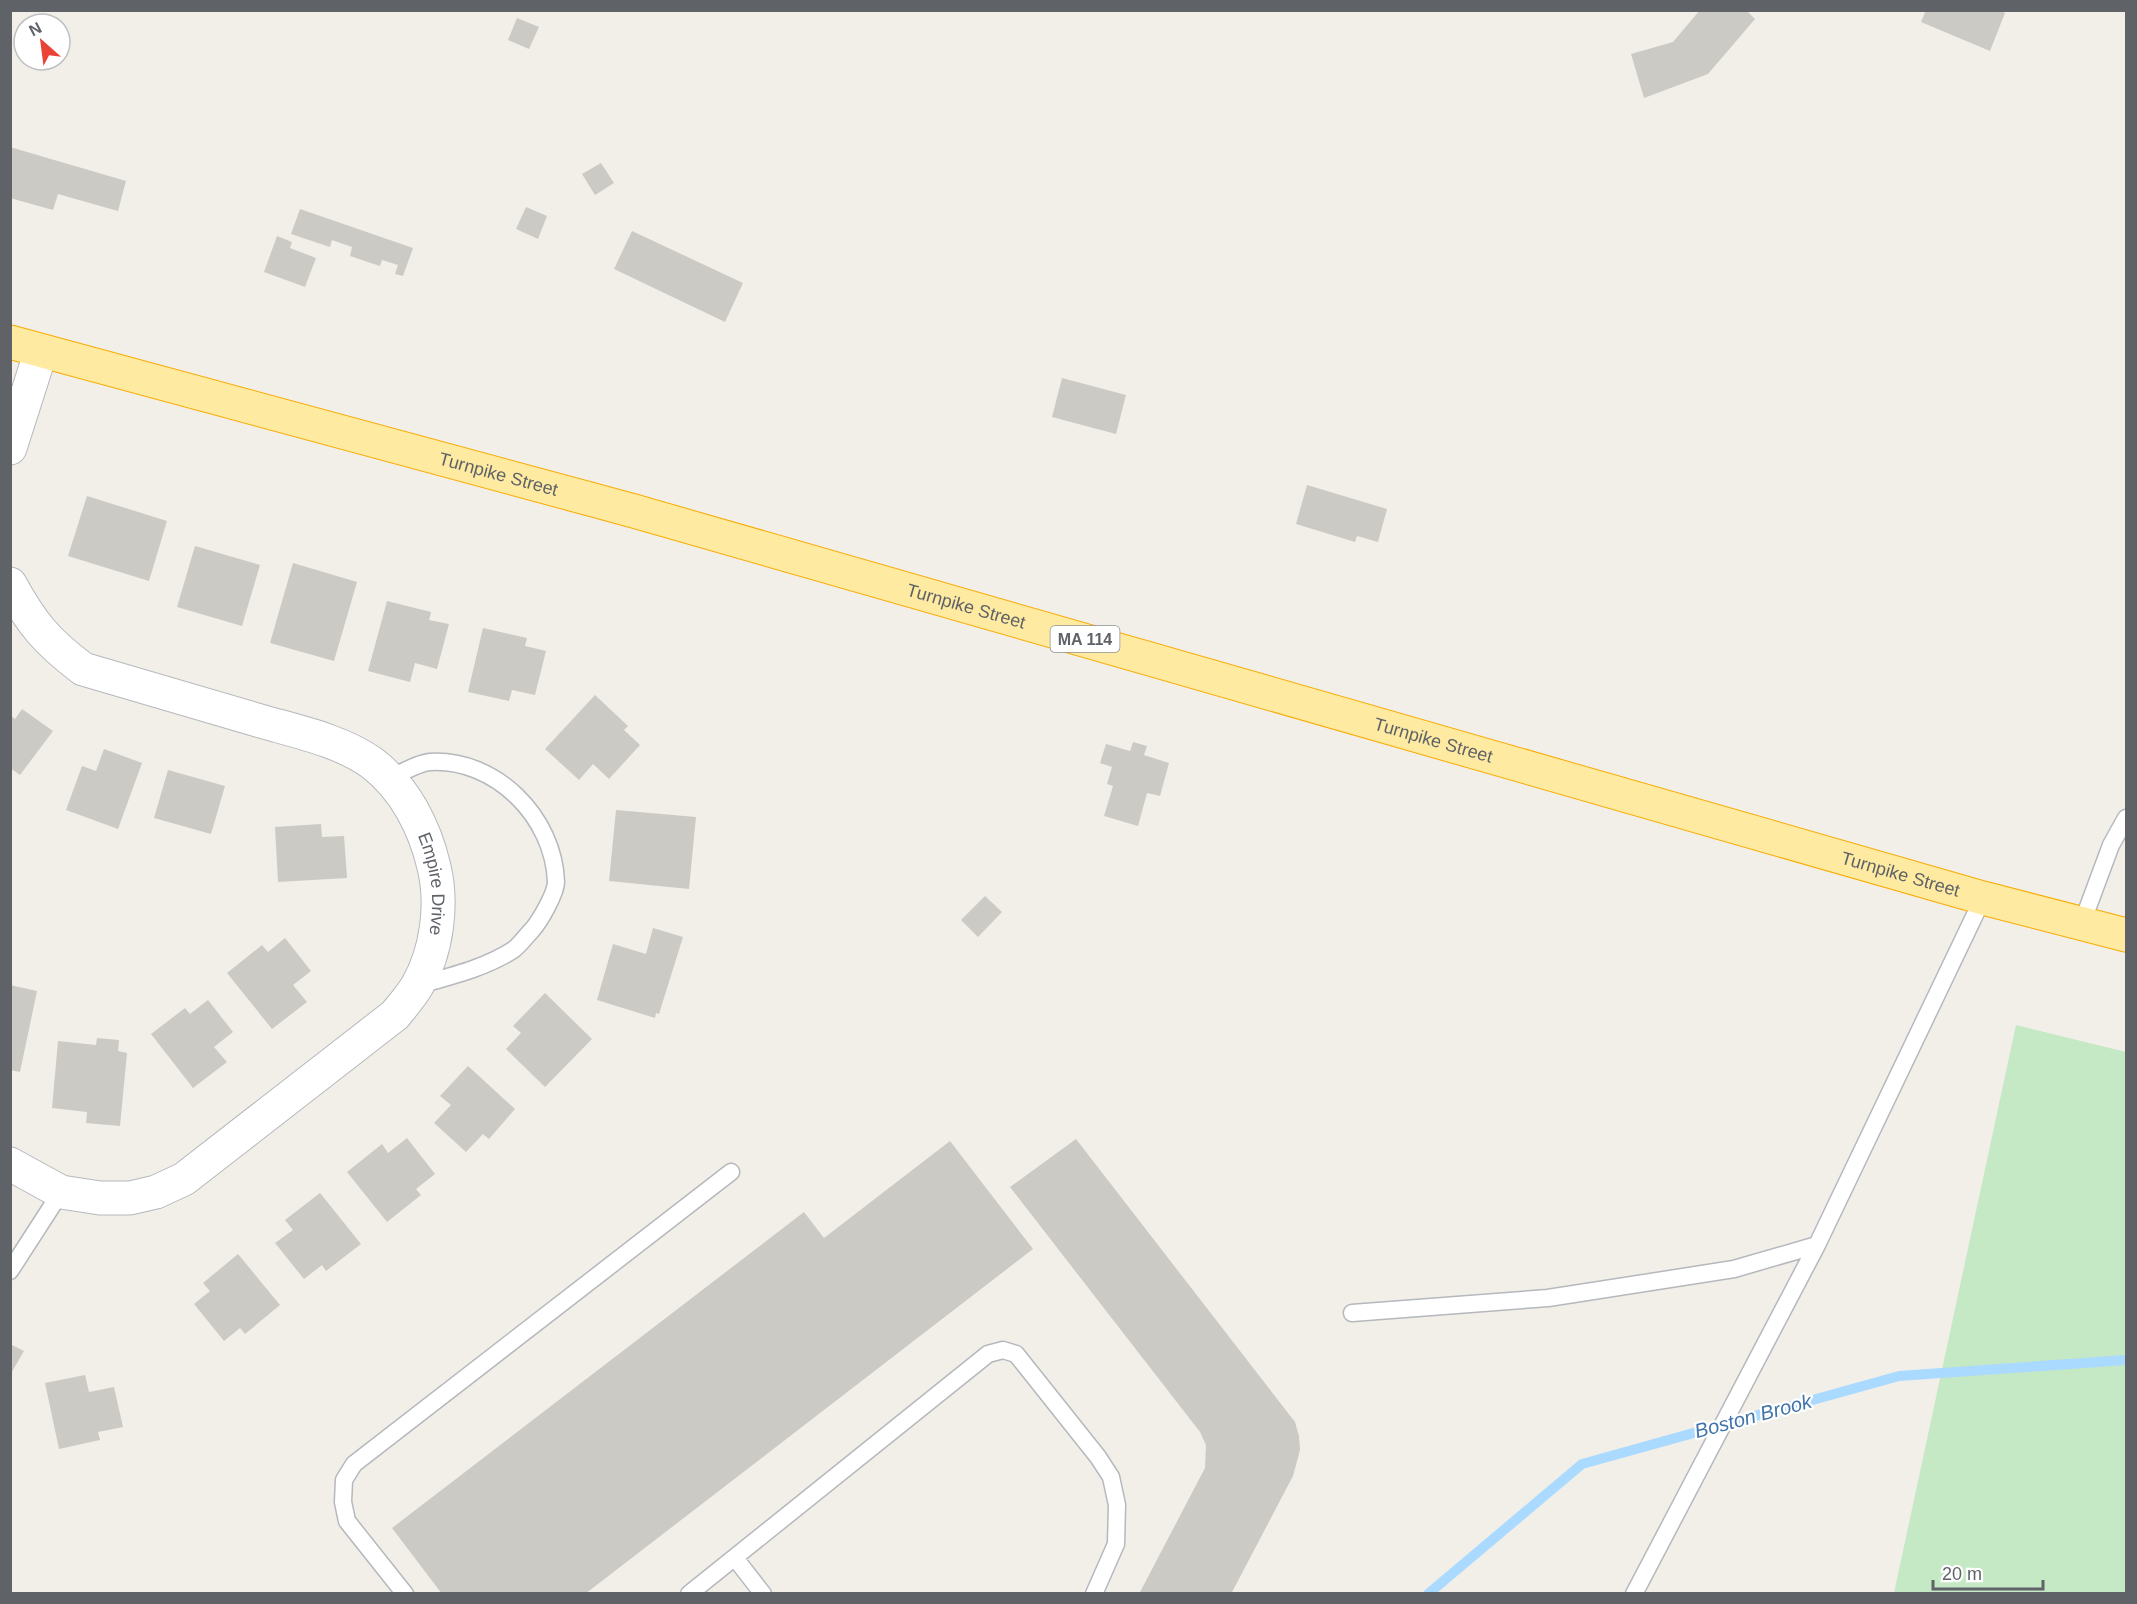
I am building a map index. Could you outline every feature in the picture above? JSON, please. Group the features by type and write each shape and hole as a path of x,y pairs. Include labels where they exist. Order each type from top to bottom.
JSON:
{"highway":[{"name":"Turnpike Street","path":"26,347 634,511 1983,898 2127,935"}],"street":[{"path":"10,448 26,347"},
{"name":"Empire Drive","path":"10,584 29,620 54,647 83,669 341,747 372,763 388,779 417,817 430,849 437,878 439,912 431,949 418,985 395,1015 184,1179 156,1192 130,1198 100,1198 61,1192 10,1164"}],"lane":[{"path":"388,779 429,762 471,767 508,786 532,814 550,849 556,884 539,922 514,949 471,971 418,985"},
{"path":"2082,923 2111,845 2127,818"},
{"path":"1640,1590 1817,1245 1983,898"},
{"path":"405,1593 347,1521 343,1502 344,1480 354,1464 731,1172"},
{"path":"10,1270 61,1192"},
{"path":"1352,1313 1548,1298 1734,1269 1817,1245"},
{"path":"689,1593 988,1354 1003,1350 1016,1354 1098,1457 1111,1477 1117,1505 1116,1544 1094,1593"},
{"path":"735,1558 763,1593"}],"green space":[{"path":"2016,1025 2126,1052 2126,1593 1894,1593"}],"building":[{"path":"1700,10 1746,10 1755,19 1708,74 1644,98 1631,54 1673,42"},
{"path":"1926,10 1999,10 2005,13 1990,51 1921,22"},
{"path":"517,18 539,27 529,49 508,40"},
{"path":"10,147 126,181 118,211 58,194 53,210 10,198"},
{"path":"601,163 614,183 595,195 582,174"},
{"path":"526,207 547,216 538,239 516,229"},
{"path":"300,209 413,248 403,276 395,274 398,265 382,260 380,266 350,256 352,247 332,240 330,247 291,234"},
{"path":"632,231 743,283 725,322 614,269"},
{"path":"277,236 292,242 290,248 316,258 305,287 264,272"},
{"path":"1062,378 1126,395 1116,434 1052,417"},
{"path":"1307,485 1387,509 1378,542 1357,536 1355,542 1296,524"},
{"path":"87,496 167,521 149,581 68,556"},
{"path":"195,546 260,565 242,626 177,607"},
{"path":"293,563 357,582 334,661 270,643"},
{"path":"387,601 431,612 429,620 449,624 437,669 415,663 410,682 368,671"},
{"path":"483,628 527,638 525,646 546,651 535,695 512,690 509,701 468,692"},
{"path":"595,695 628,726 624,730 640,745 609,779 593,764 579,780 545,749"},
{"path":"22,709 53,731 20,775 10,768 10,715 15,719"},
{"path":"1133,742 1147,746 1144,755 1169,763 1160,796 1147,793 1138,826 1104,816 1113,786 1107,784 1112,767 1100,763 1106,744 1130,751"},
{"path":"104,749 142,763 118,829 66,810 82,766 96,771"},
{"path":"168,770 225,786 211,834 154,818"},
{"path":"616,810 696,817 689,889 609,881"},
{"path":"321,824 322,837 344,836 347,878 278,882 275,827"},
{"path":"985,896 1002,912 978,937 961,920"},
{"path":"653,928 683,937 659,1014 656,1013 655,1018 597,1000 613,944 646,954"},
{"path":"285,938 311,971 293,985 307,1002 272,1029 227,973 262,945 268,952"},
{"path":"10,985 37,991 20,1072 10,1070"},
{"path":"545,993 592,1039 545,1087 506,1049 521,1033 513,1026"},
{"path":"208,1000 233,1032 214,1047 227,1062 193,1088 151,1034 185,1008 190,1014"},
{"path":"97,1038 119,1040 118,1051 127,1053 120,1126 86,1123 87,1112 52,1108 58,1041 96,1045"},
{"path":"468,1066 515,1109 489,1139 483,1134 466,1152 434,1123 451,1105 440,1096"},
{"path":"407,1138 435,1174 416,1189 421,1195 387,1222 347,1172 382,1144 388,1153"},
{"path":"1076,1139 1295,1422 1300,1450 1293,1476 1231,1594 1139,1594 1205,1468 1206,1445 1200,1432 1010,1187"},
{"path":"950,1141 1033,1249 585,1594 442,1594 392,1528 804,1212 824,1238"},
{"path":"320,1193 361,1244 326,1271 322,1265 304,1279 275,1243 293,1230 285,1220"},
{"path":"238,1254 280,1305 245,1334 240,1328 224,1341 194,1304 210,1291 203,1283"},
{"path":"10,1344 24,1351 10,1375"},
{"path":"85,1375 89,1392 114,1387 123,1427 98,1432 100,1440 59,1449 45,1383"}],"waterway":[{"name":"Boston Brook","path":"1428,1594 1582,1464 1899,1376 2126,1360"}]}
